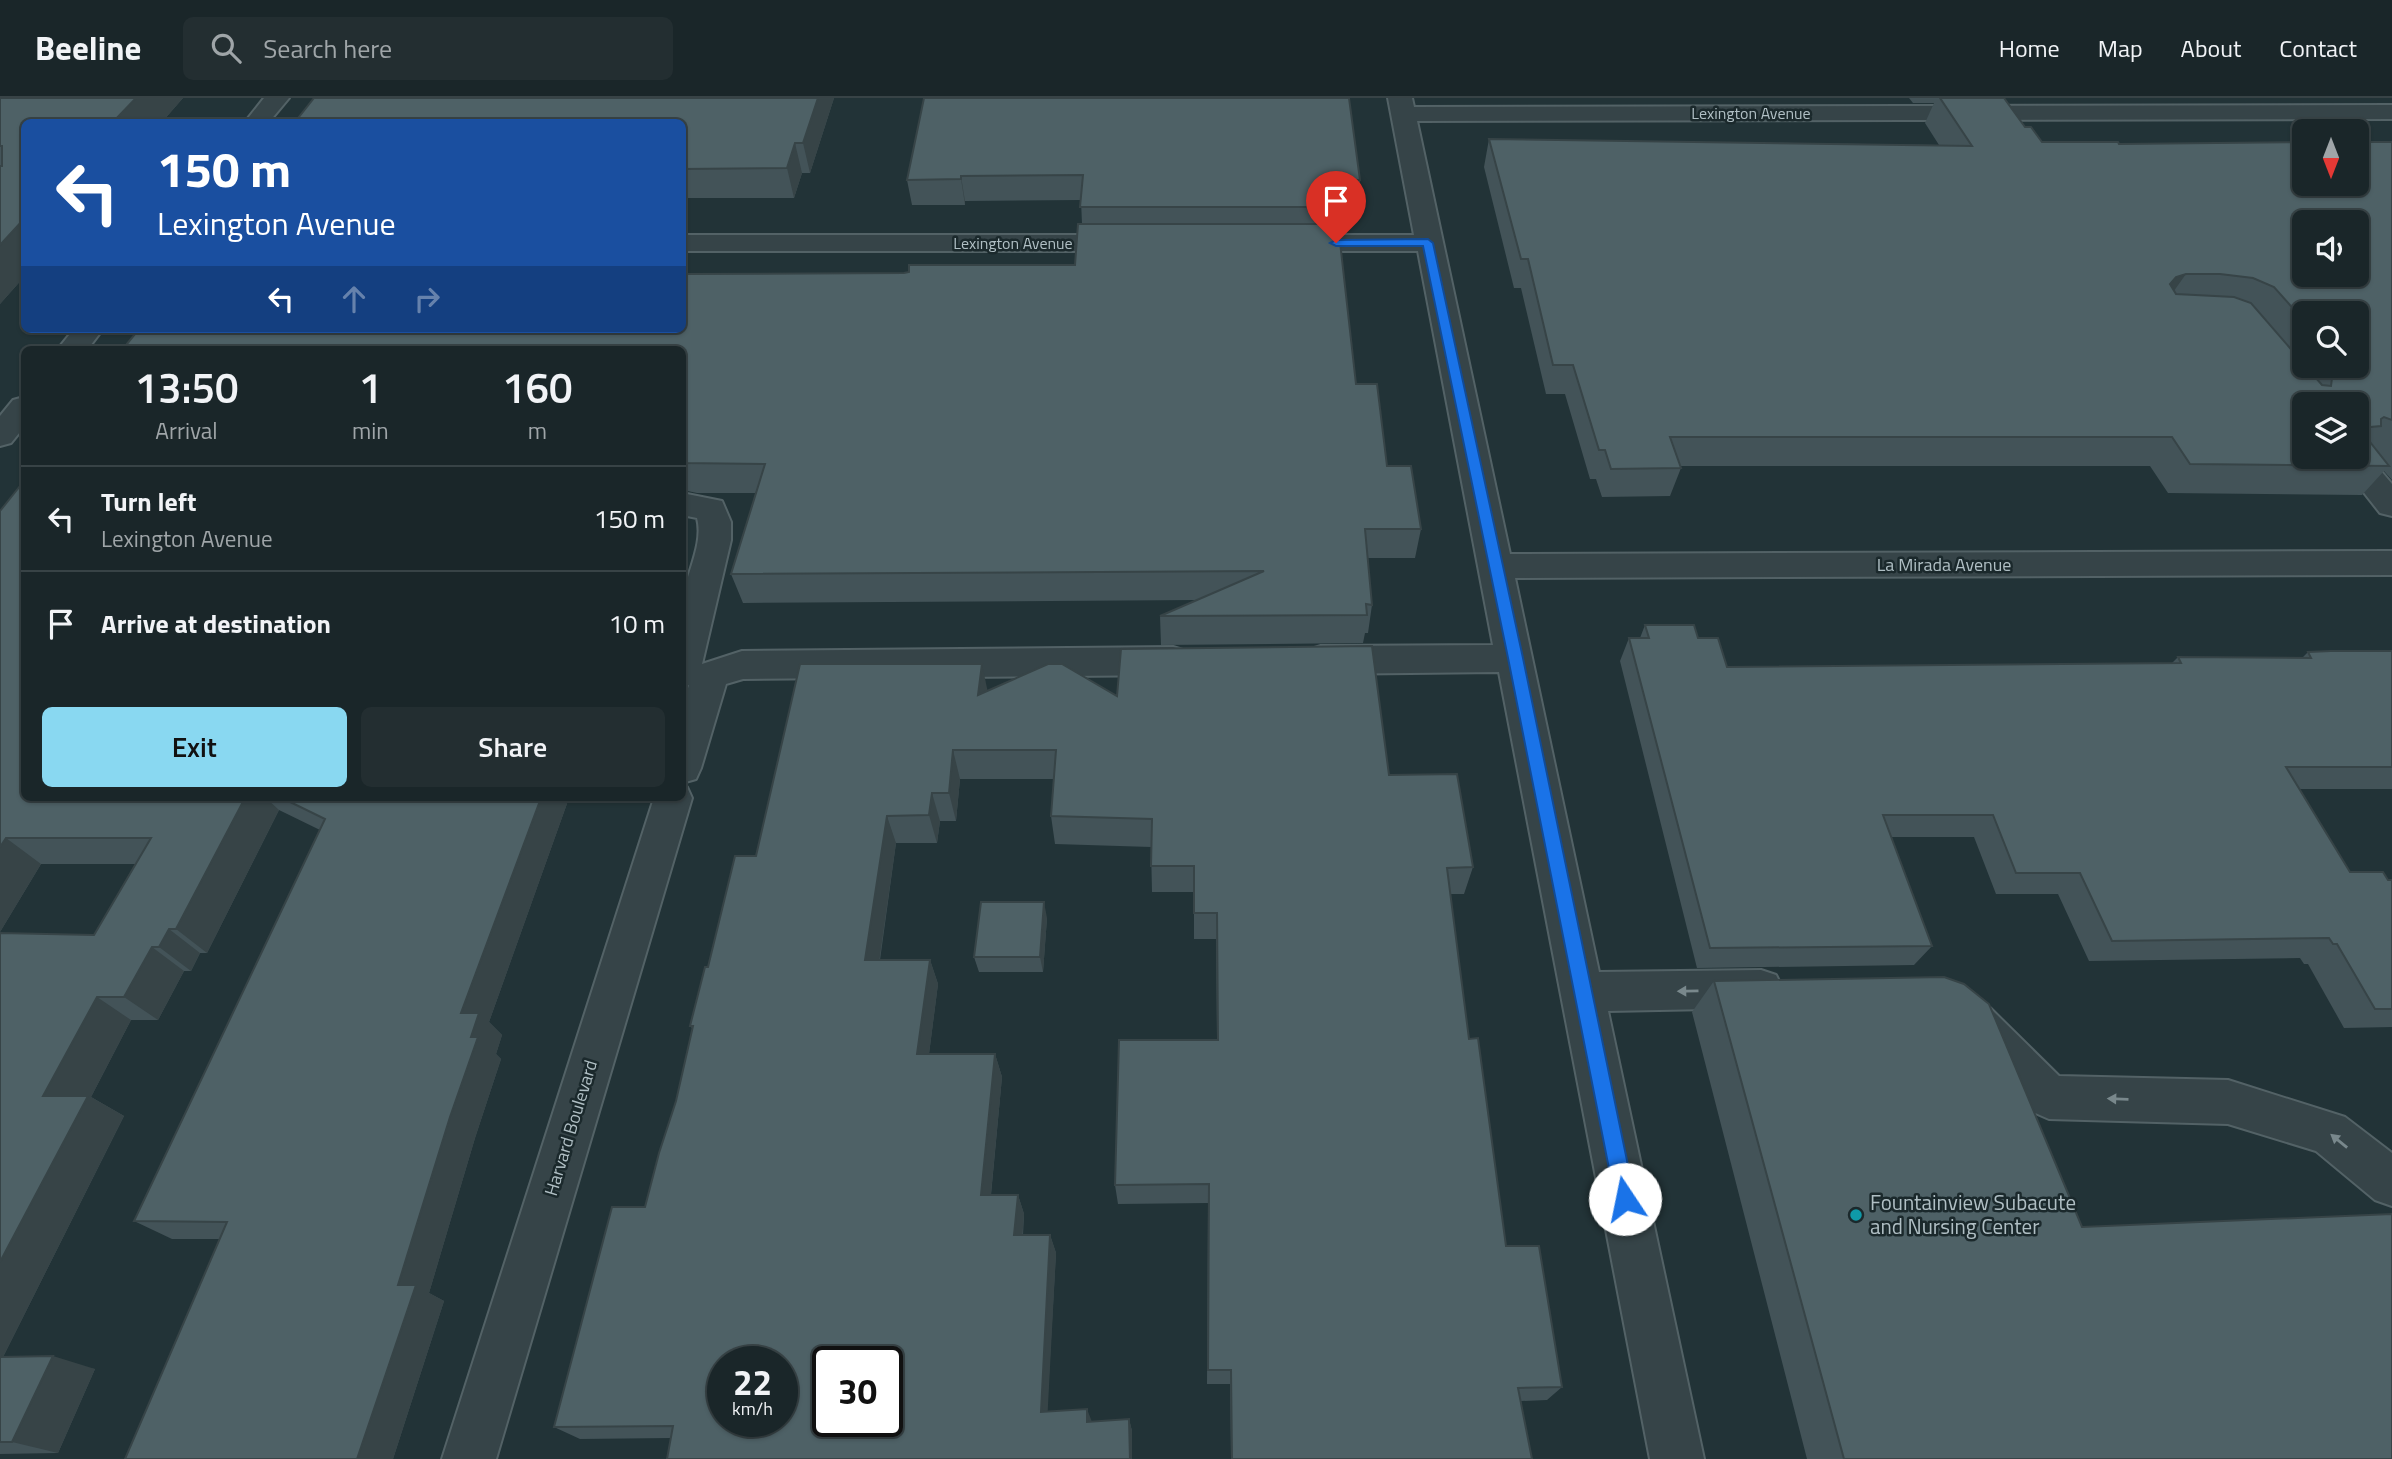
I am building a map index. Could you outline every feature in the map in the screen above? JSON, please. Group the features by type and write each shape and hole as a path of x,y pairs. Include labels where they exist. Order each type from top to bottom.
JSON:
{"street":[{"path":"260,119 277,98"},
{"name":"Lexington Avenue","path":"1402,106 2350,105 2392,112"},
{"path":"1402,106 1678,1459"},
{"name":"Lexington Avenue","path":"686,243 1154,243"},
{"path":"1265,243 1428,243"},
{"path":"2362,469 2392,505"},
{"path":"686,505 709,509 715,522 686,741"},
{"name":"La Mirada Avenue","path":"1497,566 2392,563"},
{"path":"1293,660 1516,658"},
{"path":"694,688 742,665 1210,661"},
{"name":"Harvard Boulevard","path":"470,1459 672,801"},
{"path":"1583,992 1801,989"},
{"path":"1945,998 1956,1002 2049,1097 2228,1102 2329,1133 2392,1183"}],"building":[{"path":"0,98 136,98 116,119 21,119 21,222 0,245"},
{"path":"314,98 818,98 803,143 795,143 787,168 686,169 686,119 297,119"},
{"path":"924,98 1349,98 1360,180 1332,180 1335,207 1080,207 1083,175 961,176 961,179 907,180"},
{"path":"1940,98 2004,98 2025,127 2031,127 2042,142 2292,142 2292,196 2370,196 2370,142 2392,142 2392,420 2384,417 2381,419 2381,426 2369,427 2369,392 2292,392 2292,465 2190,464 2172,437 1670,437 1681,468 1611,469 1605,450 1599,450 1573,365 1553,365 1528,259 1521,259 1489,139 1972,146"},
{"path":"1078,224 1338,224 1356,384 1377,384 1387,466 1411,466 1421,529 1365,529 1372,605 1366,604 1367,615 1160,616 1264,571 731,574 765,464 686,463 686,346 125,346 136,333 686,333 686,274 904,273 909,272 909,265 1075,265"},
{"path":"2369,441 2389,466 2369,466"},
{"path":"21,485 21,801 243,801 176,929 169,929 159,947 152,947 124,997 97,997 43,1096 88,1096 0,1262 0,933 94,935 151,838 6,838 0,847 0,511"},
{"path":"1645,625 1694,625 1698,638 1718,638 1727,667 2181,663 2178,657 2311,658 2308,652 2392,651 2392,767 2286,767 2350,872 2383,872 2388,880 2392,880 2392,1009 2375,1009 2337,944 2333,944 2329,938 2112,941 2080,873 2016,873 1993,815 1883,815 1932,946 1710,948 1629,638 1649,638"},
{"path":"1372,646 1389,775 1457,774 1473,867 1447,868 1469,1039 1478,1038 1506,1246 1539,1246 1562,1387 1518,1388 1532,1459 1232,1459 1231,1370 1208,1370 1209,1184 1115,1185 1119,1040 1218,1040 1217,913 1194,913 1194,866 1151,866 1152,819 1051,816 1056,750 953,750 949,793 932,793 929,815 887,816 865,960 930,960 917,1054 995,1054 981,1195 1018,1195 1014,1235 1050,1235 1041,1412 1087,1409 1087,1422 1129,1419 1130,1459 667,1459 673,1426 554,1427 612,1207 645,1207 676,1101 693,1026 690,1026 705,967 708,967 735,856 756,856 800,664 982,664 978,695 1048,664 1062,664 1117,696 1121,649"},
{"path":"288,801 540,801 461,1013 479,1013 471,1037 478,1037 398,1285 416,1285 357,1459 125,1459 227,1222 134,1221 325,819"},
{"path":"981,902 1044,902 1040,957 974,957"},
{"name":"Fountainview Subacute and Nursing Center","path":"1944,977 1964,984 1989,1004 2082,1227 2392,1214 2392,1459 1844,1459 1714,981"},
{"path":"53,1356 12,1442 0,1442 0,1357"}],"place":[{"name":"Fountainview Subacute and Nursing Center","path":"1856,1215"}],"route":[{"path":"1336,243 1428,243 1516,658 1625,1199"}]}
